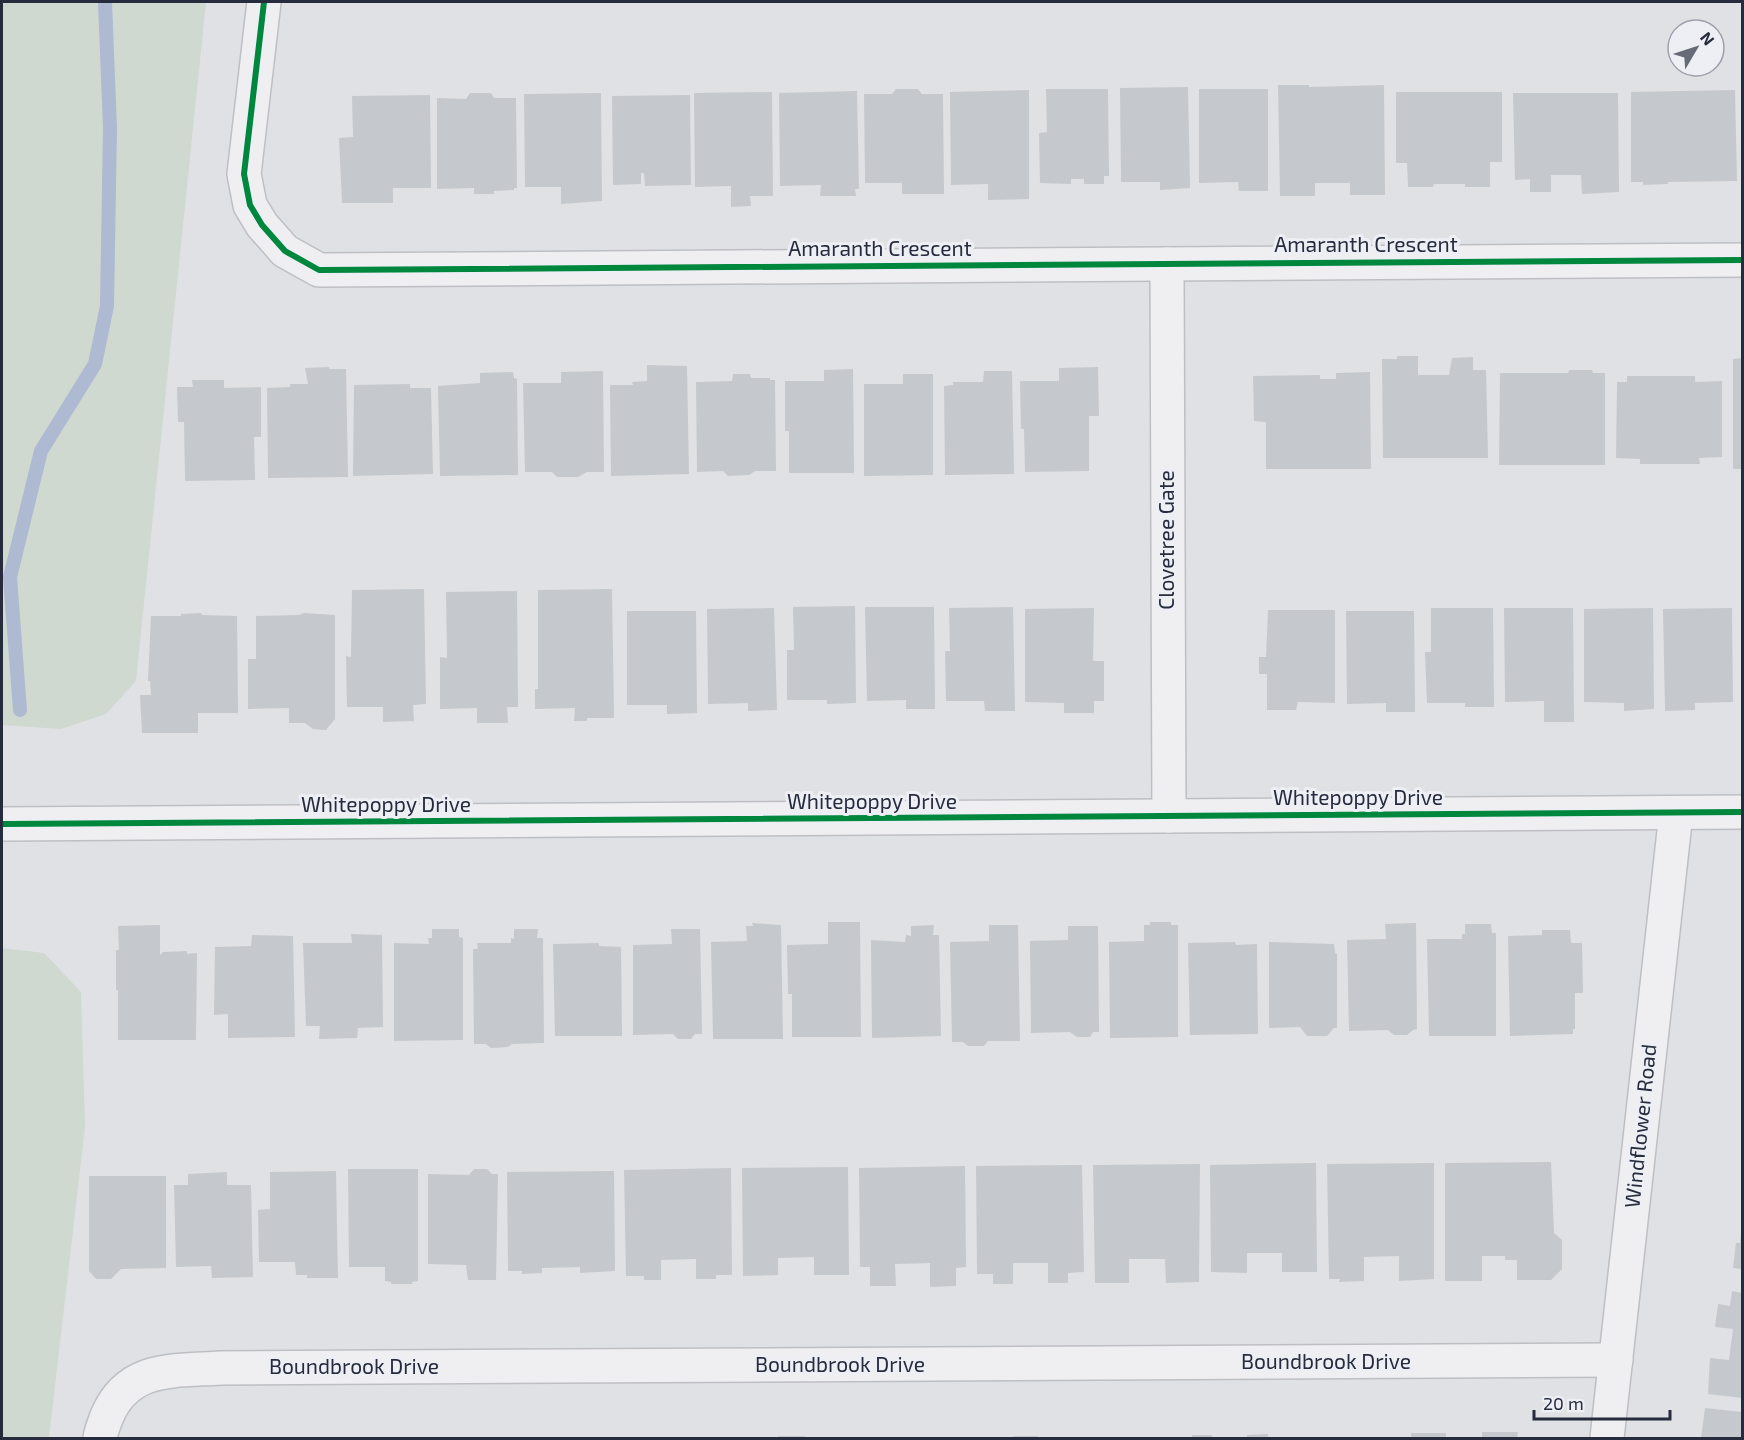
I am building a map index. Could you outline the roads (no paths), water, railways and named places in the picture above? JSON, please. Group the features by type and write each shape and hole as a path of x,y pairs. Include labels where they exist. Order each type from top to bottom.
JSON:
{"street":[{"name":"Amaranth Crescent","path":"264,2 244,174 250,205 262,225 285,250 319,270 1743,260"},
{"name":"Clovetree Gate","path":"1167,264 1169,816"},
{"name":"Whitepoppy Drive","path":"2,824 1743,812"},
{"name":"Windflower Road","path":"1607,1438 1676,813"},
{"name":"Boundbrook Drive","path":"100,1438 112,1406 131,1383 175,1370 1616,1360"}],"waterway":[{"path":"20,710 10,577 41,451 95,364 107,306 110,128 105,2"}]}
